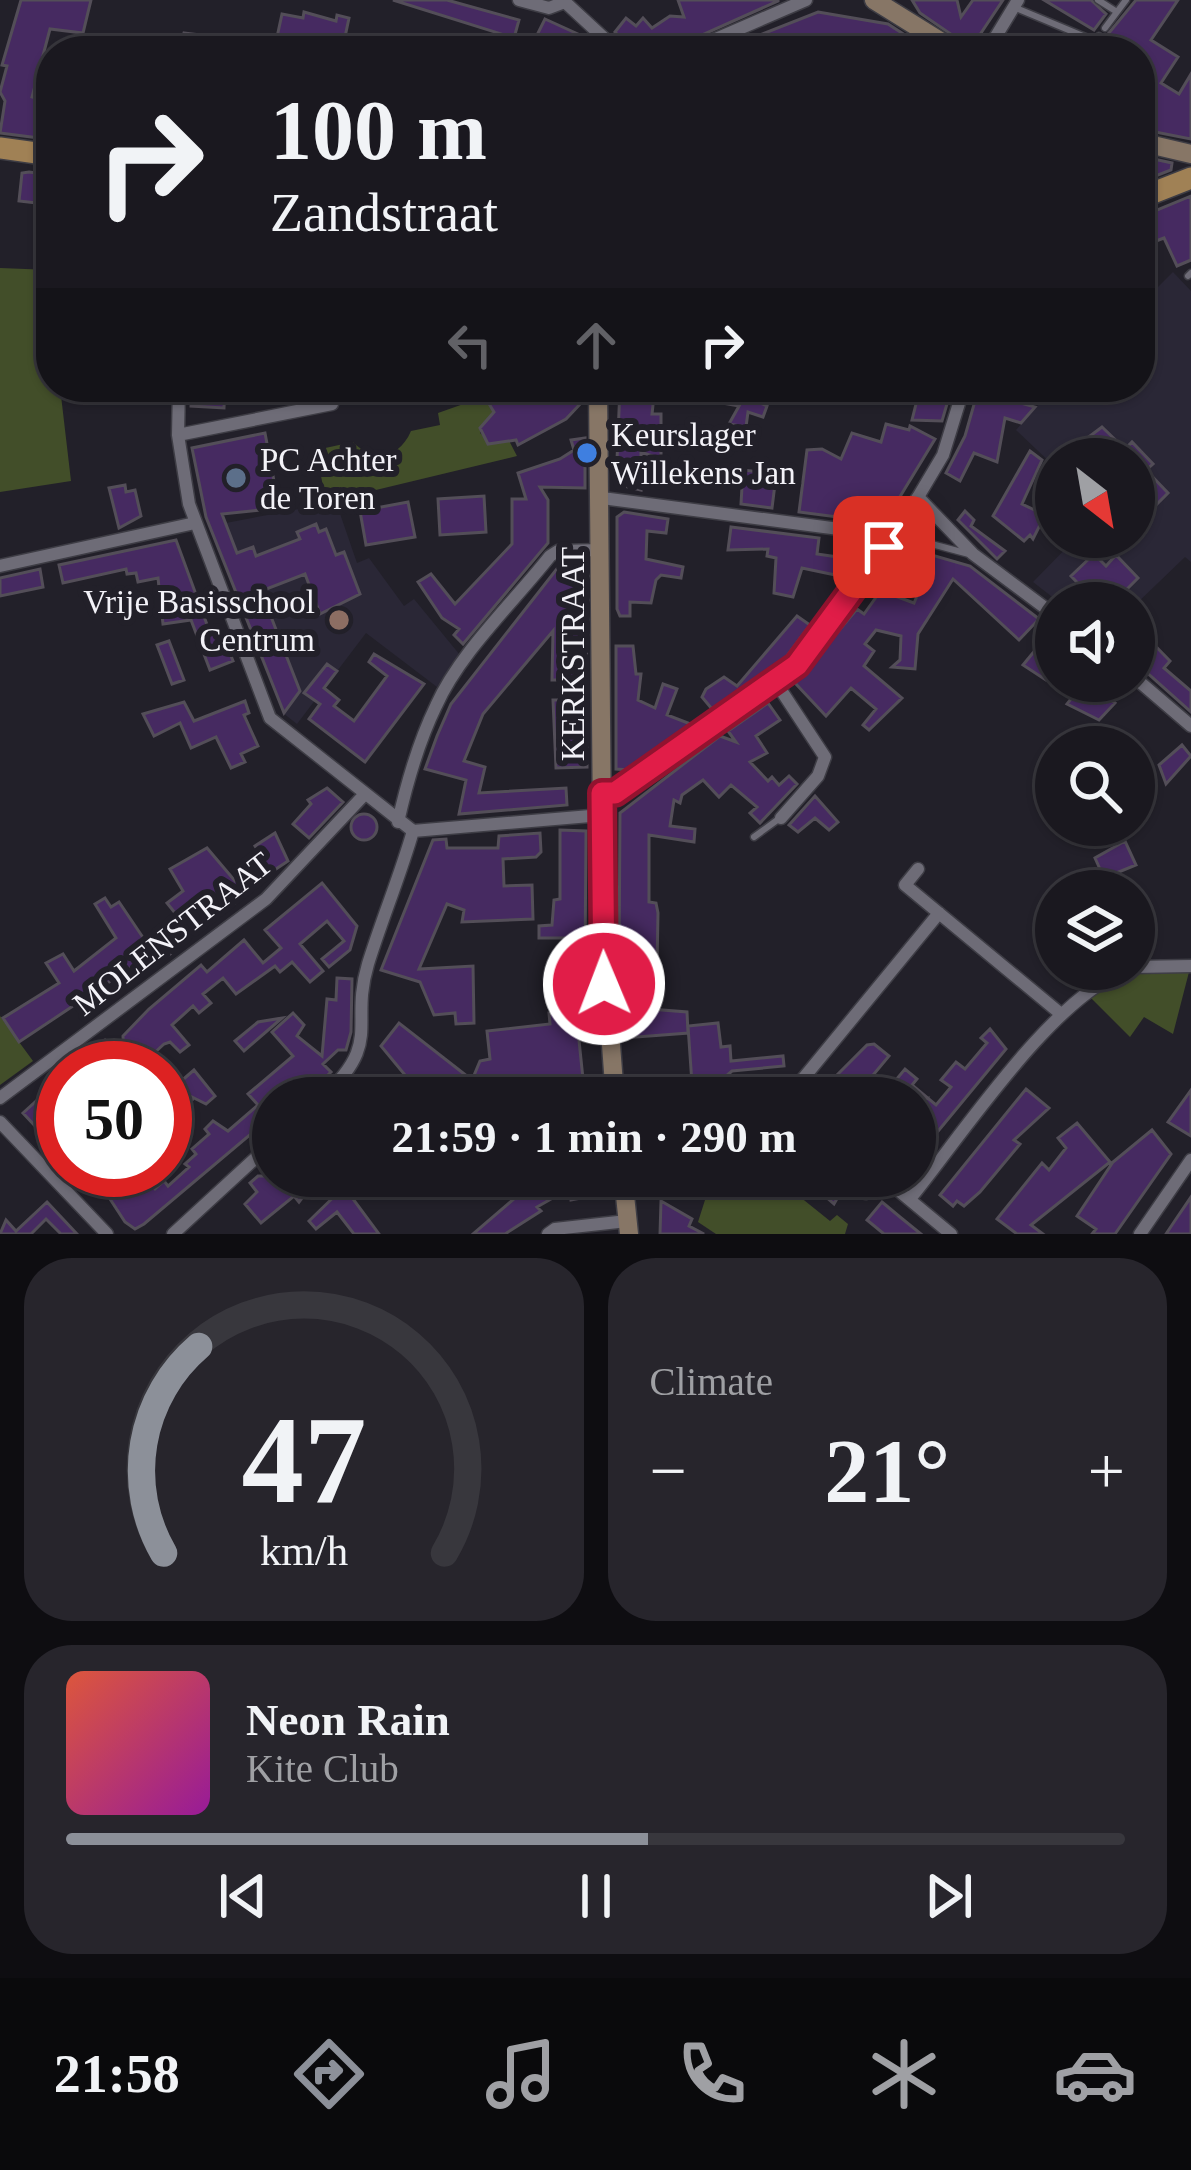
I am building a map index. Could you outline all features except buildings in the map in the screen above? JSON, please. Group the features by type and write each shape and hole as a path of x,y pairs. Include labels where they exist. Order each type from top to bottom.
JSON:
{"main road":[{"path":"874,0 897,7 936,36"},
{"path":"1155,146 1191,154"},
{"path":"0,148 36,153"},
{"path":"1155,193 1191,178"},
{"name":"KERKSTRAAT","path":"599,402 604,984 613,1077"},
{"path":"625,1197 628,1228"}],"street":[{"path":"519,0 549,8 565,1 603,36"},
{"path":"723,36 806,0"},
{"path":"996,36 1016,3"},
{"path":"179,402 178,435 195,523 270,718 413,831 602,815"},
{"path":"602,793 615,793 775,681 816,642 918,497 943,455 959,402"},
{"path":"178,435 332,404"},
{"path":"918,497 973,554 1035,600"},
{"path":"602,498 862,532 884,547"},
{"path":"0,566 195,523"},
{"path":"398,822 436,705 550,556 557,550 602,550"},
{"path":"775,681 825,757 818,776 781,818"},
{"path":"1155,695 1191,726"},
{"name":"MOLENSTRAAT","path":"0,1098 266,899 364,795"},
{"path":"345,1077 361,1048 366,969 413,831"},
{"path":"918,869 905,885 1061,1014"},
{"path":"804,1077 939,914"},
{"path":"1155,968 1191,966"},
{"path":"910,1199 1061,1014 1089,990"},
{"path":"0,1122 106,1234"},
{"path":"1140,1234 1191,1160"},
{"path":"173,1234 252,1161"},
{"path":"907,1197 951,1234"},
{"path":"548,1234 555,1228 628,1228"}],"lane":[{"path":"1098,0 1117,12"},
{"path":"1099,36 1126,0"},
{"path":"1016,3 1085,36"},
{"path":"894,534 952,554 973,554"},
{"path":"754,837 781,818"}],"shaded area":[{"path":"1173,272 1191,291 1191,562 1185,557 1155,586 1155,582 1035,584 1033,582 1056,558 1155,558 1155,438 1035,438 1035,448 1016,430 1041,402 1155,402 1155,290"},
{"name":"Vrije Basisschool Centrum","path":"336,502 357,563 369,558 404,606 414,599 460,655 437,687 366,633 297,724 283,713 210,526"}],"green space":[{"path":"0,268 36,269 36,402 62,402 71,481 0,492"},
{"path":"469,402 489,402 497,419 483,424 480,433 493,444 506,435 517,456 326,502 316,450 353,442 369,453 385,455 400,447 411,431 440,425 438,413"},
{"path":"1155,971 1189,972 1173,1034 1144,1017 1130,1037 1090,997 1103,990 1155,990"},
{"path":"0,1016 33,1061 0,1085"},
{"path":"800,1197 830,1221 837,1215 848,1224 845,1234 716,1234 698,1222 705,1200"}],"place":[{"name":"Keurslager Willekens Jan","path":"587,453"},
{"name":"PC Achter de Toren","path":"236,478"},
{"name":"Vrije Basisschool Centrum","path":"339,620"}],"route":[{"path":"604,984 602,793 615,793 797,665 884,547"}]}
